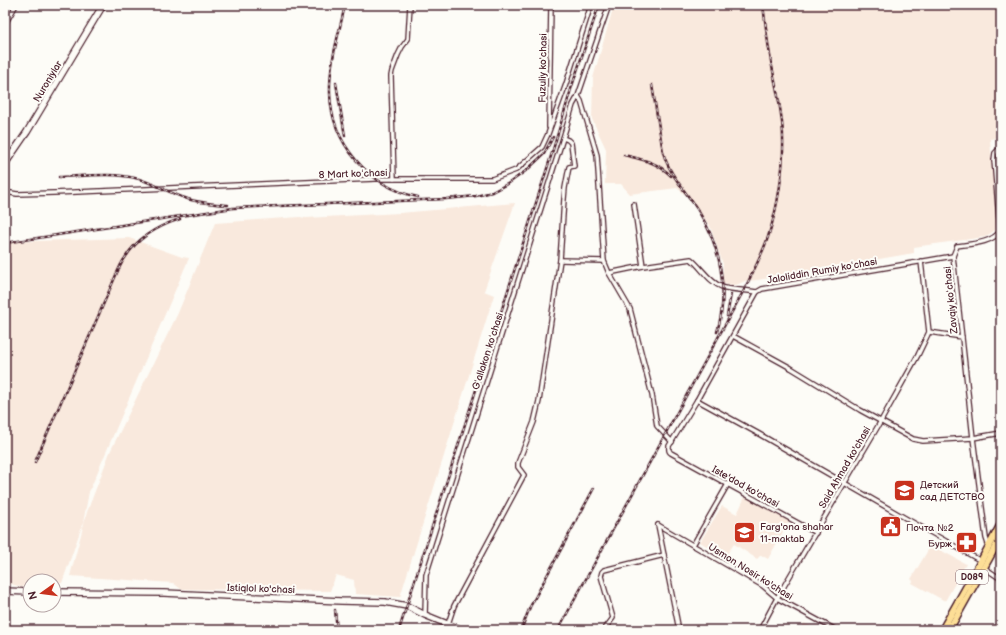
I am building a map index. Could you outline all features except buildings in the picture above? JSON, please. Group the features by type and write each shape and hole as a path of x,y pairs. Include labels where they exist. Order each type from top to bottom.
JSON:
{"main road":[{"name":"Nuroniylar","path":"5,164 27,132 103,5"},
{"name":"D089","path":"949,630 983,568 1001,524"},
{"name":"D089","path":"942,630 981,561 1001,537"},
{"path":"5,591 22,592"},
{"name":"Istiqlol ko'chasi","path":"62,592 164,593 385,602 407,606 462,630"}],"street":[{"path":"5,24 16,5"},
{"path":"394,179 391,76 398,55 408,39 410,5"},
{"name":"Fuzuliy koʻchasi","path":"549,130 551,5"},
{"name":"8 Mart koʻchasi","path":"5,192 17,194 54,193 375,179 492,179 516,170 542,147 566,84 591,5"},
{"name":"Gʻallakon koʻchasi","path":"425,614 426,575 572,105 578,96 609,5"},
{"path":"578,96 581,101 597,155 604,260 609,273 630,310 652,395 657,426 672,442"},
{"path":"448,624 454,606 524,475 518,467 518,463 534,422 539,401 560,260 565,188 569,168 574,164 571,143 563,138"},
{"name":"Zavqiy koʻchasi","path":"991,548 986,538 973,438 953,256 957,246 987,241 996,236 1000,231 994,160 995,153 1001,149"},
{"path":"634,204 643,266"},
{"name":"Jaloliddin Rumiy koʻchasi","path":"669,452 669,446 697,400 757,292 762,289 953,256"},
{"path":"560,260 604,260"},
{"path":"609,273 643,266 691,260 699,266 708,277 723,288 757,292"},
{"path":"921,261 929,332 962,337"},
{"name":"Said Ahmad ko'chasi","path":"760,630 777,598 918,355 929,332"},
{"path":"733,336 913,439 923,441 973,438 1001,433"},
{"path":"697,400 981,561 983,568 1001,579"},
{"name":"Iste'dod ko'chasi","path":"669,452 816,533"},
{"path":"693,545 728,484"},
{"name":"Usmon Nosir ko'chasi","path":"664,556 658,525 763,586 777,598 836,630"},
{"path":"604,630 613,618 601,576 602,572 604,570 664,556 679,630"}],"shaded area":[{"path":"614,5 1001,5 1001,137 990,139 997,229 985,237 914,247 914,253 745,281 736,285 723,284 723,264 710,226 688,197 677,188 630,194 621,184 605,184 606,149 592,119 593,78"},
{"path":"515,203 484,291 494,295 400,597 355,594 354,580 336,575 330,591 181,589 173,583 70,576 87,512 110,452 178,313 215,223 300,217 306,218 400,213"},
{"path":"129,238 182,257 189,258 89,492 83,523 62,583 62,573 22,573 22,587 5,582 5,242"},
{"name":"Детский сад ДЕТСТВО","path":"900,482 915,490 910,497 896,489"},
{"name":"Farg'ona shahar 11-maktab","path":"745,497 789,521 768,559 761,555 757,559 734,544 725,557 700,542 722,506 737,514"},
{"path":"931,545 966,564 945,601 912,583 913,581 911,579"},
{"path":"804,623 819,630 800,630"}],"railway":[{"path":"345,5 335,49 330,82 332,111 337,129 345,145 356,160 369,173 384,184 400,192 418,197"},
{"path":"399,630 599,5"},
{"path":"558,630 744,290 768,237 780,188 783,129 763,5"},
{"path":"336,83 345,136"},
{"path":"652,85 663,152 669,168 707,226 718,255 721,270 722,301 721,317 717,332"},
{"path":"5,243 233,208 446,199 476,196 492,192 509,183 527,170 544,154 553,137"},
{"path":"624,155 655,164 671,176"},
{"path":"59,177 99,175 130,177 145,181 190,200 228,205"},
{"path":"35,462 122,262 136,244 142,239 156,229 180,219"},
{"path":"727,316 731,294"},
{"path":"521,630 530,607 594,488"},
{"path":"335,610 337,630"}],"place":[{"name":"Детский сад ДЕТСТВО","path":"905,490"},
{"name":"Почта №2","path":"891,527"},
{"name":"Farg'ona shahar 11-maktab","path":"745,532"},
{"name":"Бурж","path":"967,543"}]}
